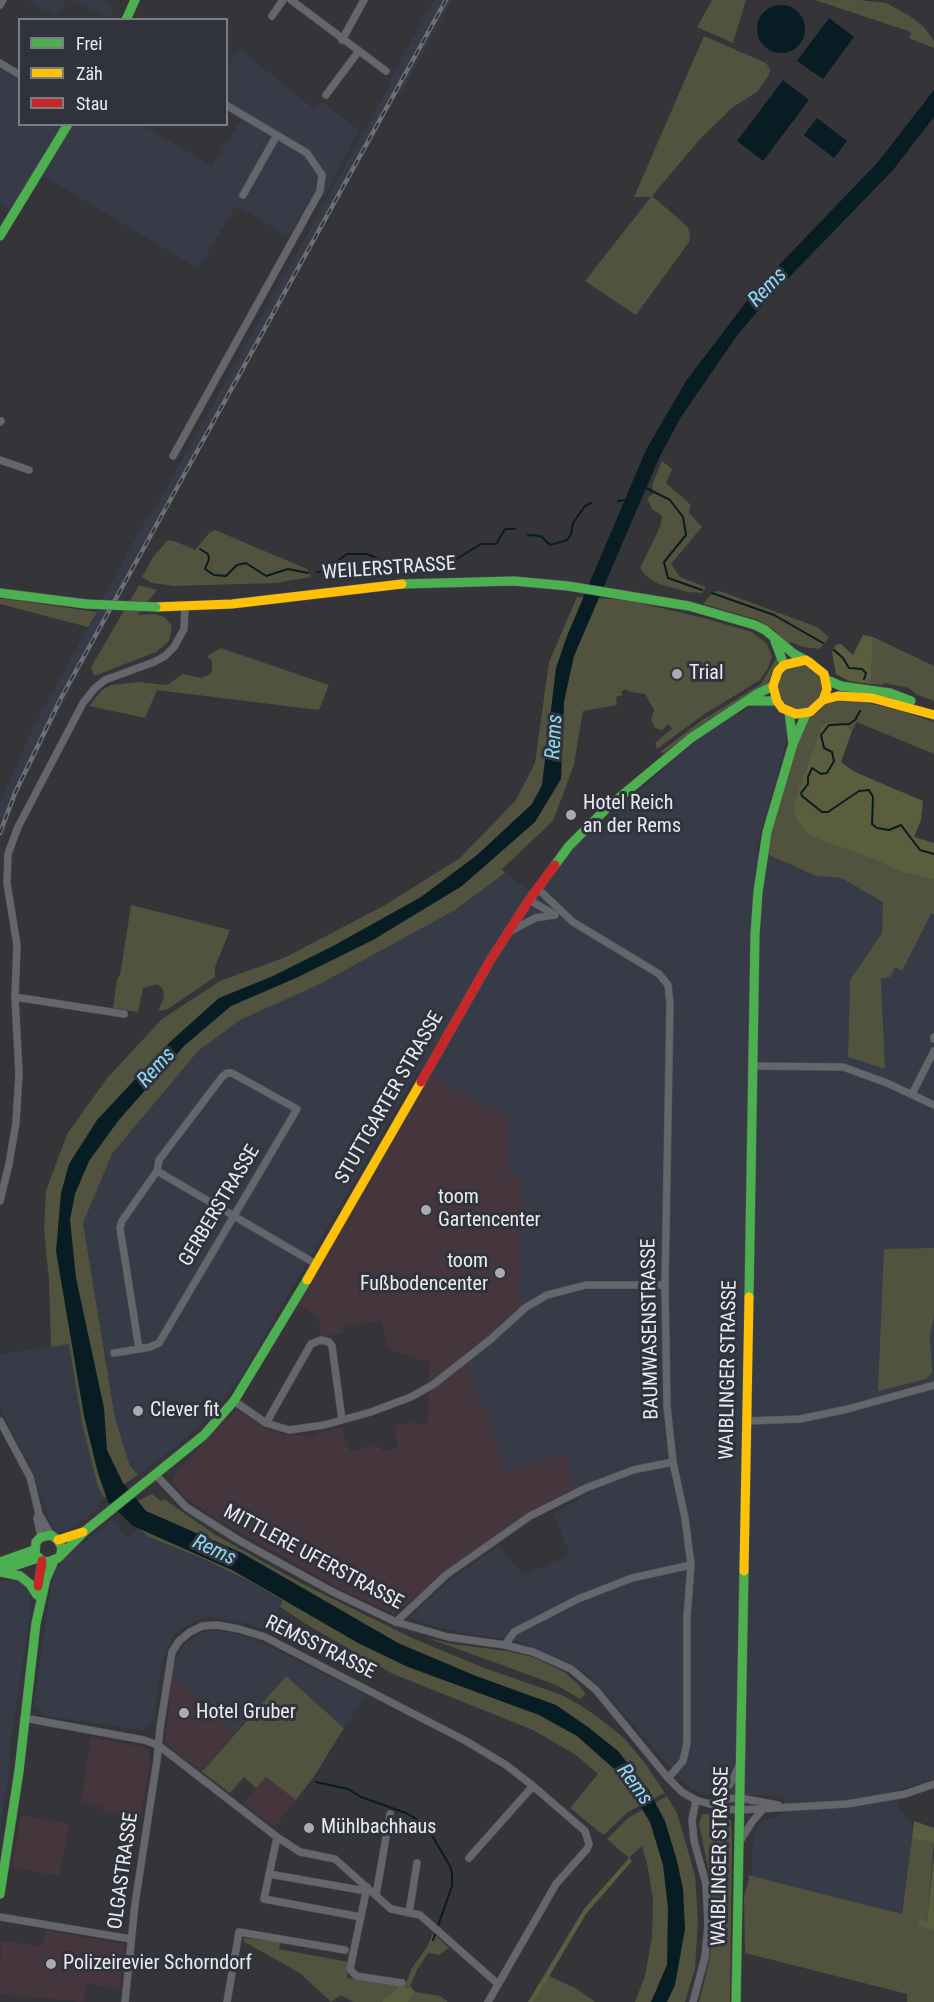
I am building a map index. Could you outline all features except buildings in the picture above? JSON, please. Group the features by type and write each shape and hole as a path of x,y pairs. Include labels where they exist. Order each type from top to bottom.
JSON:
{"main road":[{"path":"127,18 135,0"},
{"path":"0,236 67,126"},
{"name":"WEILERSTRASSE","path":"0,593 86,604 185,607 232,604 412,583 514,581 568,586 689,606 743,621 765,630 774,639 806,660"},
{"path":"774,639 784,665"},
{"path":"827,680 823,700 816,709 806,714 789,712 777,701 773,686 778,671 784,665 806,660 820,668 827,680 841,686 890,693 934,713"},
{"name":"STUTTGARTER STRASSE","path":"57,1557 77,1541 85,1531 204,1435 234,1401 262,1358 507,933 569,846 608,807 691,738 773,686"},
{"path":"823,700 838,696 872,698 925,714 934,713"},
{"path":"747,702 777,701"},
{"name":"WAIBLINGER STRASSE","path":"789,712 793,744"},
{"name":"WAIBLINGER STRASSE","path":"736,2002 755,935 758,891 767,832 793,744 806,714"},
{"name":"STUTTGARTER STRASSE","path":"50,1538 85,1531"},
{"path":"0,1894 19,1771 36,1623 46,1579 62,1548 50,1538 36,1542 37,1595 34,1619 36,1623"},
{"path":"0,1572 38,1556"},
{"path":"0,1562 38,1556 57,1557"},
{"path":"0,1572 20,1576 34,1588 37,1595"}],"street":[{"path":"0,5 3,0"},
{"path":"272,16 283,0"},
{"path":"291,0 386,72"},
{"path":"342,40 363,0"},
{"path":"326,95 358,52"},
{"path":"0,63 18,74"},
{"path":"173,456 320,191 322,175 307,153 228,106"},
{"path":"243,195 277,135"},
{"path":"0,460 29,470"},
{"path":"0,1201 16,1123 19,1074 15,997 16,945 7,883 8,855 18,827 82,703 105,680 165,656 180,638 184,628 185,607"},
{"name":"BAUMWASENSTRASSE","path":"537,888 573,922"},
{"name":"BAUMWASENSTRASSE","path":"529,900 573,922 659,974 668,985 670,1004 665,1285 667,1406 673,1462 685,1518 691,1565 687,1617 687,1743 683,1761 668,1778"},
{"path":"507,933 535,918 555,915"},
{"path":"15,997 124,1014"},
{"path":"912,1094 934,1051"},
{"path":"753,1066 843,1067 934,1105"},
{"name":"GERBERSTRASSE","path":"114,1353 159,1343 297,1108 232,1073 227,1073 159,1160 157,1171"},
{"path":"139,1349 120,1228 126,1214 157,1171 316,1264"},
{"path":"234,1401 266,1422 289,1430 324,1425 411,1397 434,1384 491,1339 525,1308 547,1294 586,1285 665,1285"},
{"path":"266,1422 311,1344 321,1340 329,1342 332,1346 342,1420"},
{"path":"747,1421 800,1419 848,1409 934,1385"},
{"path":"0,1421 30,1477 39,1514 37,1518 50,1538"},
{"path":"396,1622 446,1575 530,1516 586,1488 633,1470 673,1462"},
{"name":"MITTLERE UFERSTRASSE","path":"156,1475 186,1507 231,1536 333,1592 396,1622 448,1637 505,1645 533,1652 571,1669 596,1690 668,1778 682,1792 696,1800 726,1809 740,1810 782,1806"},
{"path":"505,1645 513,1632 578,1599 632,1578 691,1565"},
{"name":"REMSSTRASSE","path":"158,1745 172,1652 190,1632 202,1626 217,1625 265,1637 466,1741 506,1765 533,1786 580,1826 588,1837 589,1844 585,1854 556,1884 488,2002"},
{"path":"24,1718 144,1740 158,1745 277,1837 300,1852 336,1858 391,1909 420,1915 498,1984"},
{"name":"OLGASTRASSE","path":"125,2002 131,1939 158,1745"},
{"path":"710,1803 720,1798 741,1763"},
{"path":"782,1806 847,1804 883,1799 934,1784"},
{"path":"469,1858 533,1786"},
{"name":"MITTLERE UFERSTRASSE","path":"710,1803 740,1798 782,1806"},
{"path":"693,2002 705,1957 708,1924 706,1884 692,1820 696,1800"},
{"path":"739,1843 764,1808"},
{"path":"376,1895 390,1814"},
{"path":"277,1837 264,1899 361,1917"},
{"path":"409,1913 417,1863"},
{"path":"269,1874 367,1889"},
{"path":"367,1889 350,1969 356,1976 402,1983"},
{"path":"0,1917 131,1939"},
{"path":"227,2002 239,1932 345,1950"}],"shaded area":[{"path":"27,0 66,0 57,16"},
{"path":"69,0 103,0 116,7 108,18"},
{"path":"434,0 452,0 401,95 398,94 202,446 64,701 19,792 0,845 0,803 33,728 147,517 153,512 161,498 390,85 388,83"},
{"path":"239,48 314,109 321,102 359,130 324,197 314,192 289,236 236,206 198,269 44,176 18,215 0,203 0,69 18,79 18,126 144,126 212,166 240,121 228,107 228,67"},
{"path":"765,703 776,707 785,716 788,729 756,849 816,876 840,878 884,902 882,933 850,980 848,1057 885,1068 881,978 895,967 902,971 932,913 934,914 934,1778 894,1792 898,1806 914,1827 902,1914 751,1876 753,1837 761,1822 780,1815 785,1796 705,1794 692,1789 680,1779 620,1709 586,1674 564,1660 515,1640 463,1633 421,1623 410,1618 447,1582 499,1546 524,1576 570,1554 553,1513 579,1499 564,1453 505,1472 487,1408 482,1409 465,1357 518,1311 522,1174 508,1173 508,1116 419,1070 244,1371 202,1424 138,1475 130,1466 115,1418 83,1223 112,1154 198,1051 240,1020 320,984 455,910 505,873 536,895 575,847 700,737 748,708"},
{"path":"430,1076 508,1116 508,1173 522,1174 519,1311 483,1409 487,1407 505,1472 564,1452 576,1488 527,1513 394,1614 340,1589 218,1520 183,1496 172,1480 178,1469 237,1409 262,1426 281,1434 315,1437 316,1434 341,1427 350,1451 376,1444 383,1451 397,1448 395,1426 411,1422 428,1426 429,1362 388,1350 382,1321 342,1326 343,1333 321,1337 318,1317 298,1305"},
{"path":"69,1344 82,1423 98,1486 104,1498 94,1512 75,1527 59,1533 52,1528 28,1459 25,1459 0,1408 0,1354"},
{"path":"112,1519 127,1538 138,1528 149,1537 230,1571 283,1602 267,1631 249,1624 211,1618 201,1619 173,1635 163,1660 153,1718 149,1726 141,1730 47,1716 36,1709 34,1704 55,1570 63,1560"},
{"path":"15,1580 24,1585 30,1595 31,1609 11,1739 7,1793 5,1794 0,1834 0,1581"},
{"path":"222,1631 252,1638 367,1695 344,1728 286,1676 235,1733 213,1714 216,1711 172,1675 175,1660 185,1643 200,1633"},
{"path":"172,1675 216,1711 213,1714 235,1733 202,1772 165,1743"},
{"path":"91,1737 143,1747 148,1750 150,1761 140,1821 103,1812 102,1807 81,1802"},
{"path":"266,1777 296,1800 275,1827 243,1803"},
{"path":"21,1815 69,1824 59,1876 12,1868"},
{"path":"46,1930 124,1945 120,1990 86,1983 84,2002 0,1994 1,1941 43,1946"}],"green space":[{"path":"712,0 746,0 733,43 697,27"},
{"path":"815,0 859,0 886,3 910,16 924,27 934,41 934,48 909,38 911,32"},
{"path":"704,36 766,63 770,69 769,75 757,92 733,107 701,138 652,196 687,226 690,234 689,242 636,315 585,281 651,197 634,197"},
{"path":"662,461 672,469 666,483 691,505 689,513 702,527 671,564 680,577 706,587 702,593 688,592 659,584 646,576 640,568 660,527 662,516 652,509 647,498 653,494 652,485"},
{"path":"215,530 307,569 311,577 276,583 174,586 152,583 142,577 153,557 168,540 195,550 209,533"},
{"path":"139,585 157,590 138,615 154,614 165,617 172,626 169,641 156,652 94,676 91,668"},
{"path":"720,591 817,627 829,637 820,649 804,647 791,642 787,644 774,630 758,620 703,604 713,592"},
{"path":"577,597 626,600 752,632 766,643 772,656 768,668 760,680 703,715 657,749 655,743 672,729 669,724 662,730 655,728 651,720 654,710 645,694 625,689 621,692 623,695 616,697 617,705 583,711 574,765 553,821 502,869 505,873 455,910 320,984 240,1020 198,1051 112,1154 83,1223 115,1418 130,1466 138,1475 104,1498 98,1487 82,1423 69,1344 51,1347 49,1280 44,1229 46,1191 67,1134 108,1077 162,1019 220,981 286,957 385,905 460,858 516,800 535,763 549,662"},
{"path":"0,599 97,612 88,627 0,604"},
{"path":"863,635 873,637 871,684 849,681 836,674 832,652 836,645 841,644 853,655"},
{"path":"873,637 934,666 934,701 916,694 909,688 885,683 871,684"},
{"path":"221,648 329,685 319,710 157,690 145,718 89,706 102,690 111,685 139,682 167,685 183,674 201,678 209,675 212,671 212,661 207,656"},
{"path":"777,657 777,666 768,682 701,725 664,753 660,752 701,721 761,684"},
{"path":"800,664 816,671 823,687 816,703 800,710 784,703 777,687 784,671"},
{"path":"845,700 901,711 934,722 934,754 857,722 852,731 844,724 830,721 823,723 871,858 901,872 934,880 934,914 931,914 902,971 895,967 890,977 881,979 885,1069 848,1057 850,980 882,933 883,902 841,878 816,876 767,854 778,800 806,720 827,703"},
{"path":"830,721 845,724 852,731 841,762 855,772 923,801 921,820 914,837 934,843 934,880 901,872 871,858 808,835 796,818 794,803 823,724"},
{"path":"131,905 230,930 215,967 215,977 168,1009 158,1011 164,997 163,989 158,984 143,988 138,1012 113,1008"},
{"path":"934,1248 934,1315 930,1336 932,1373 926,1379 878,1391 884,1249"},
{"path":"152,1494 161,1501 164,1499 214,1534 301,1583 414,1639 487,1669 562,1695 580,1705 624,1738 665,1793 628,1812 605,1834 602,1834 570,1808 598,1774 576,1755 533,1730 393,1674 309,1626 280,1607 283,1601 247,1580 206,1560 149,1537 138,1528 138,1501"},
{"path":"428,1638 533,1657 566,1673 586,1694 580,1699 556,1685"},
{"path":"286,1676 344,1728 315,1775 296,1800 266,1777 256,1788 244,1777 230,1793 202,1772"},
{"path":"667,1796 677,1813 695,1875 698,1921 695,1968 685,2002 635,2002 645,1976 652,1937 653,1900 648,1868 642,1846 629,1858 607,1839 628,1818"},
{"path":"722,1813 731,1821 732,1839 730,2002 699,2002 713,1932 711,1882 699,1824 702,1814"},
{"path":"914,1821 934,1828 934,1843 912,1839"},
{"path":"912,1839 934,1843 927,1921 919,1926 934,1930 934,2002 907,2002 907,1994 745,1953 744,1896 748,1875 902,1914"},
{"path":"934,1855 934,1930 918,1926 919,1919 927,1921"},
{"path":"629,1858 632,1861 586,1914 534,2002 528,2002 584,1909"},
{"path":"433,1933 449,1948 439,1955 428,1953 407,1989 405,1986 412,1968 427,1947"},
{"path":"244,1938 280,1942 279,1949 349,1962 347,1978 399,1986 381,2002 353,2002 341,1995 331,2002 300,1973 243,1941"},
{"path":"549,1976 577,1989 595,2002 534,2002"},
{"path":"399,1986 405,1986 407,1989 410,1986 415,1992 408,2002 381,2002"},
{"path":"415,1992 440,1996 448,2002 408,2002"}],"water":[{"path":"781,5 798,12 805,29 798,46 781,53 764,46 757,29 764,12"},
{"path":"829,18 854,37 823,79 797,61"},
{"path":"783,80 809,100 763,161 737,141"},
{"name":"Rems","path":"934,90 934,117 893,170 768,299 736,337 681,417 659,458 574,656 564,702 561,779 535,822 462,886 373,940 296,978 231,1006 184,1046 118,1121 89,1161 75,1194 70,1220 76,1278 104,1408 107,1450 123,1483 146,1511 242,1553 398,1643 476,1676 556,1705 618,1751 648,1789 665,1821 677,1861 683,1889 685,1929 675,1985 667,2002 651,2002 667,1965 668,1908 663,1865 650,1822 622,1776 577,1736 539,1715 408,1667 358,1643 232,1570 133,1526 108,1502 98,1473 84,1416 56,1251 61,1193 69,1164 97,1120 171,1041 219,998 273,976 333,946 421,897 477,855 532,804 542,785 556,668 567,636 646,450 686,381 756,289 878,162"},
{"path":"817,118 847,141 834,158 804,135"}],"waterway":[{"path":"644,487 670,500 683,517 686,535 664,562 668,578 702,590"},
{"path":"618,501 627,500"},
{"path":"528,535 541,536 550,545 567,540 573,523 585,506 591,503"},
{"path":"409,562 420,559 450,563 481,544 496,544 505,529 515,529"},
{"path":"200,549 208,554 209,559 205,569 214,575 226,576 237,565 246,563 266,576 288,569 308,573"},
{"path":"317,572 324,571 347,554 367,554 388,563 403,563"},
{"path":"712,593 774,615 823,643"},
{"path":"834,650 849,668 862,669 866,673 864,679"},
{"path":"860,711 855,720 849,724 829,725 821,735 824,748 832,752 834,761 827,773 821,774 812,768 808,784 801,793 802,796 822,812 828,812 859,791 869,790 873,797 872,824 877,828 889,830 901,825 920,850 934,854"},
{"path":"316,1782 348,1789 361,1797 406,1813 415,1818 431,1834 452,1873 452,1886 433,1940"}],"railway":[{"path":"0,833 15,793 61,698 446,0"}],"traffic: fast":[{"path":"127,18 135,0"},
{"path":"0,236 67,126"},
{"path":"402,584 514,581 568,586 689,606 755,625 765,630 794,654 809,662"},
{"path":"0,593 86,604"},
{"path":"86,604 156,607"},
{"path":"775,641 784,665"},
{"path":"827,680 841,686 890,693 911,701"},
{"path":"555,865 569,846 608,807 691,738 757,694 773,686"},
{"path":"749,701 777,701"},
{"path":"789,712 793,744"},
{"path":"749,1297 755,935 758,892 767,832 793,744 806,714"},
{"path":"61,1553 62,1548 58,1540 51,1535 41,1537 36,1542 35,1554 42,1561 48,1562 58,1558 85,1531 204,1435 234,1401 307,1280"},
{"path":"0,1562 34,1550"},
{"path":"2,1570 38,1558"},
{"path":"0,1894 19,1771 36,1623 46,1579 54,1561"},
{"path":"736,2002 744,1571"},
{"path":"0,1572 20,1576 30,1584 37,1595"}],"traffic: slow":[{"path":"156,607 232,604 402,584"},
{"path":"806,660 784,665 778,671 773,686 777,701 782,708 796,714 810,712 823,700 827,689 824,674 809,662"},
{"path":"823,700 838,696 872,698 934,715"},
{"path":"307,1280 421,1082"},
{"path":"744,1571 749,1297"},
{"path":"58,1540 83,1532"}],"traffic: jam":[{"path":"421,1082 491,959 555,865"},
{"path":"38,1586 42,1561"}],"place":[{"name":"Trial","path":"677,674"},
{"name":"Hotel Reich an der Rems","path":"571,815"},
{"name":"toom Gartencenter","path":"426,1210"},
{"name":"toom Fußbodencenter","path":"500,1273"},
{"name":"Clever fit","path":"138,1411"},
{"name":"Hotel Gruber","path":"184,1713"},
{"name":"Mühlbachhaus","path":"309,1828"},
{"name":"Polizeirevier Schorndorf","path":"51,1964"}]}
